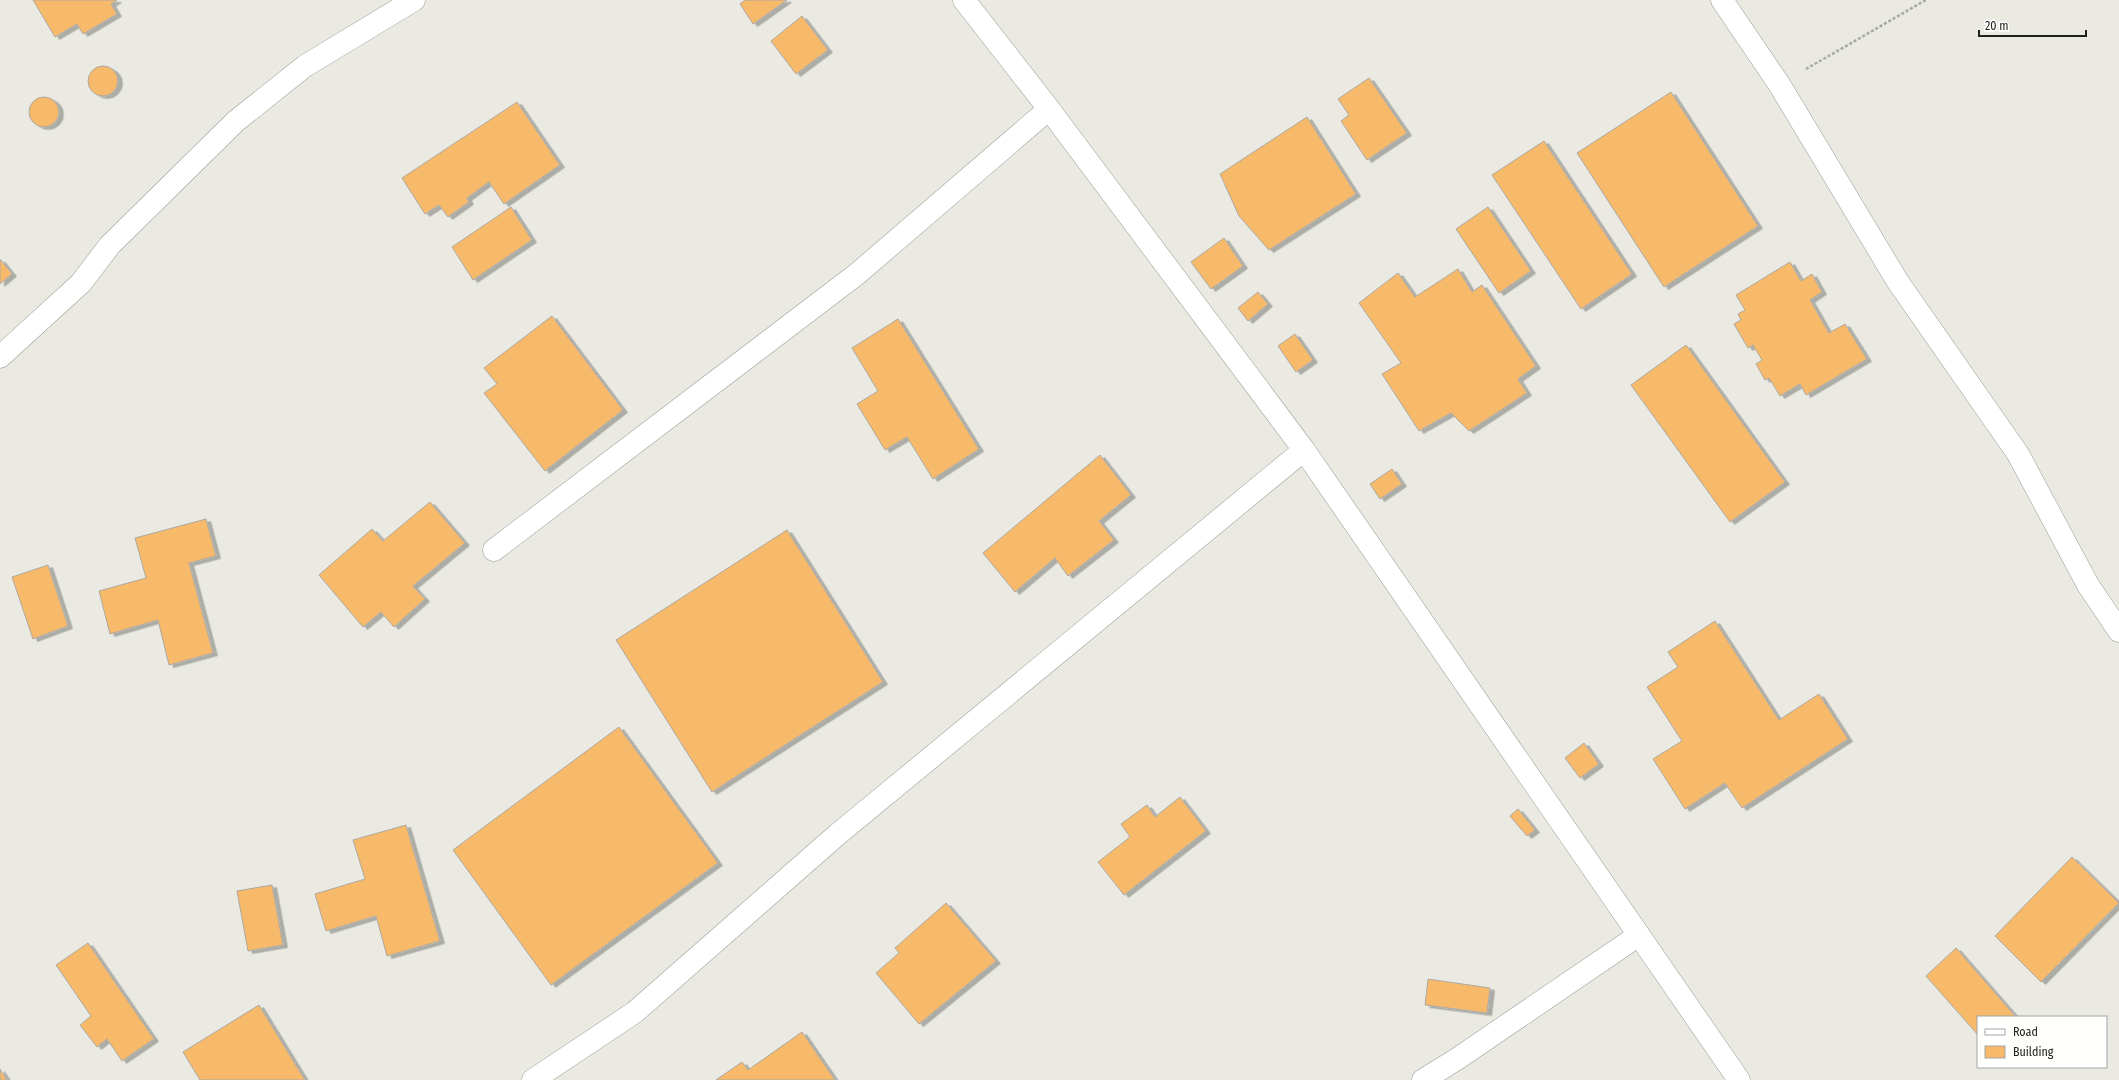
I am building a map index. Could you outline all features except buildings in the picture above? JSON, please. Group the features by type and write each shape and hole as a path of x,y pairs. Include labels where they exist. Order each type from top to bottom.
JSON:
{"street":[{"path":"0,356 81,283 110,245 236,122 306,66 414,0"},
{"path":"964,0 1049,109 1304,450 1739,1080"},
{"path":"1722,0 1779,84 1898,282 2018,454 2088,585 2119,631"},
{"path":"494,550 857,274 1049,109"},
{"path":"533,1080 634,1012 838,834 1304,450"},
{"path":"1423,1080 1457,1059 1639,935"}],"path":[{"path":"1779,84 1926,0"}]}
